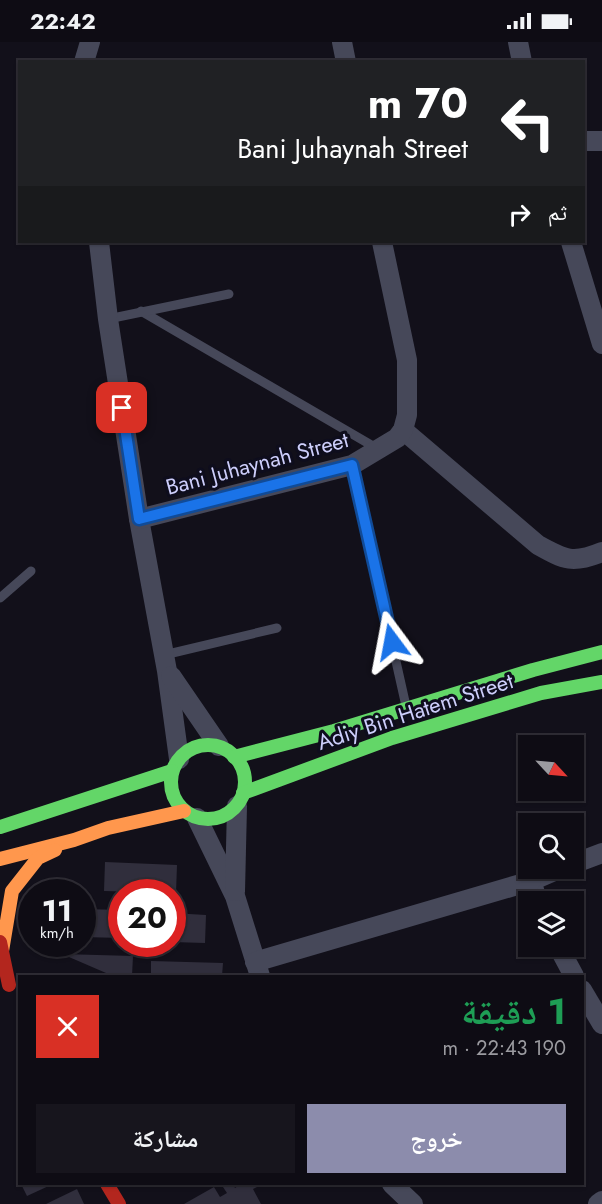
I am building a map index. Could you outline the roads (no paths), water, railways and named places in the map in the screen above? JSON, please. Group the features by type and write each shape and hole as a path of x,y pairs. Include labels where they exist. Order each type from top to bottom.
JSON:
{"street":[{"path":"85,60 90,42"},
{"path":"342,42 346,60"},
{"path":"518,42 522,60"},
{"path":"585,141 602,141"},
{"path":"99,243 108,319 139,519 166,663 176,765 172,793 190,814 235,896 257,969 536,879"},
{"path":"382,243 407,360 407,415 403,430 538,545 557,556 582,560 602,552"},
{"path":"571,243 602,344"},
{"name":"Bani Juhaynah Street","path":"139,519 352,465 380,450 397,438 403,430"},
{"name":"Adiy Bin Hatem Street","path":"226,752 334,731 602,652"},
{"path":"166,663 226,752 243,771 235,896"},
{"name":"Adiy Bin Hatem Street","path":"240,799 392,738 541,693 602,682"},
{"path":"0,827 176,765 197,746 226,752"},
{"path":"0,859 74,840 108,828 190,814 204,819 219,818 231,811 240,799"},
{"path":"0,813 29,818"},
{"path":"8,985 8,974 1,947 12,891 38,858 74,840"},
{"path":"584,860 602,853"},
{"path":"531,881 534,891"},
{"path":"564,957 573,975"},
{"path":"584,993 602,1024"},
{"path":"108,1185 118,1204"},
{"path":"393,1185 413,1204"},
{"path":"598,1204 602,1201"}],"lane":[{"path":"108,319 230,294"},
{"path":"141,311 380,450"},
{"path":"352,465 407,708"},
{"path":"0,598 31,571"},
{"path":"166,663 276,628"}]}
